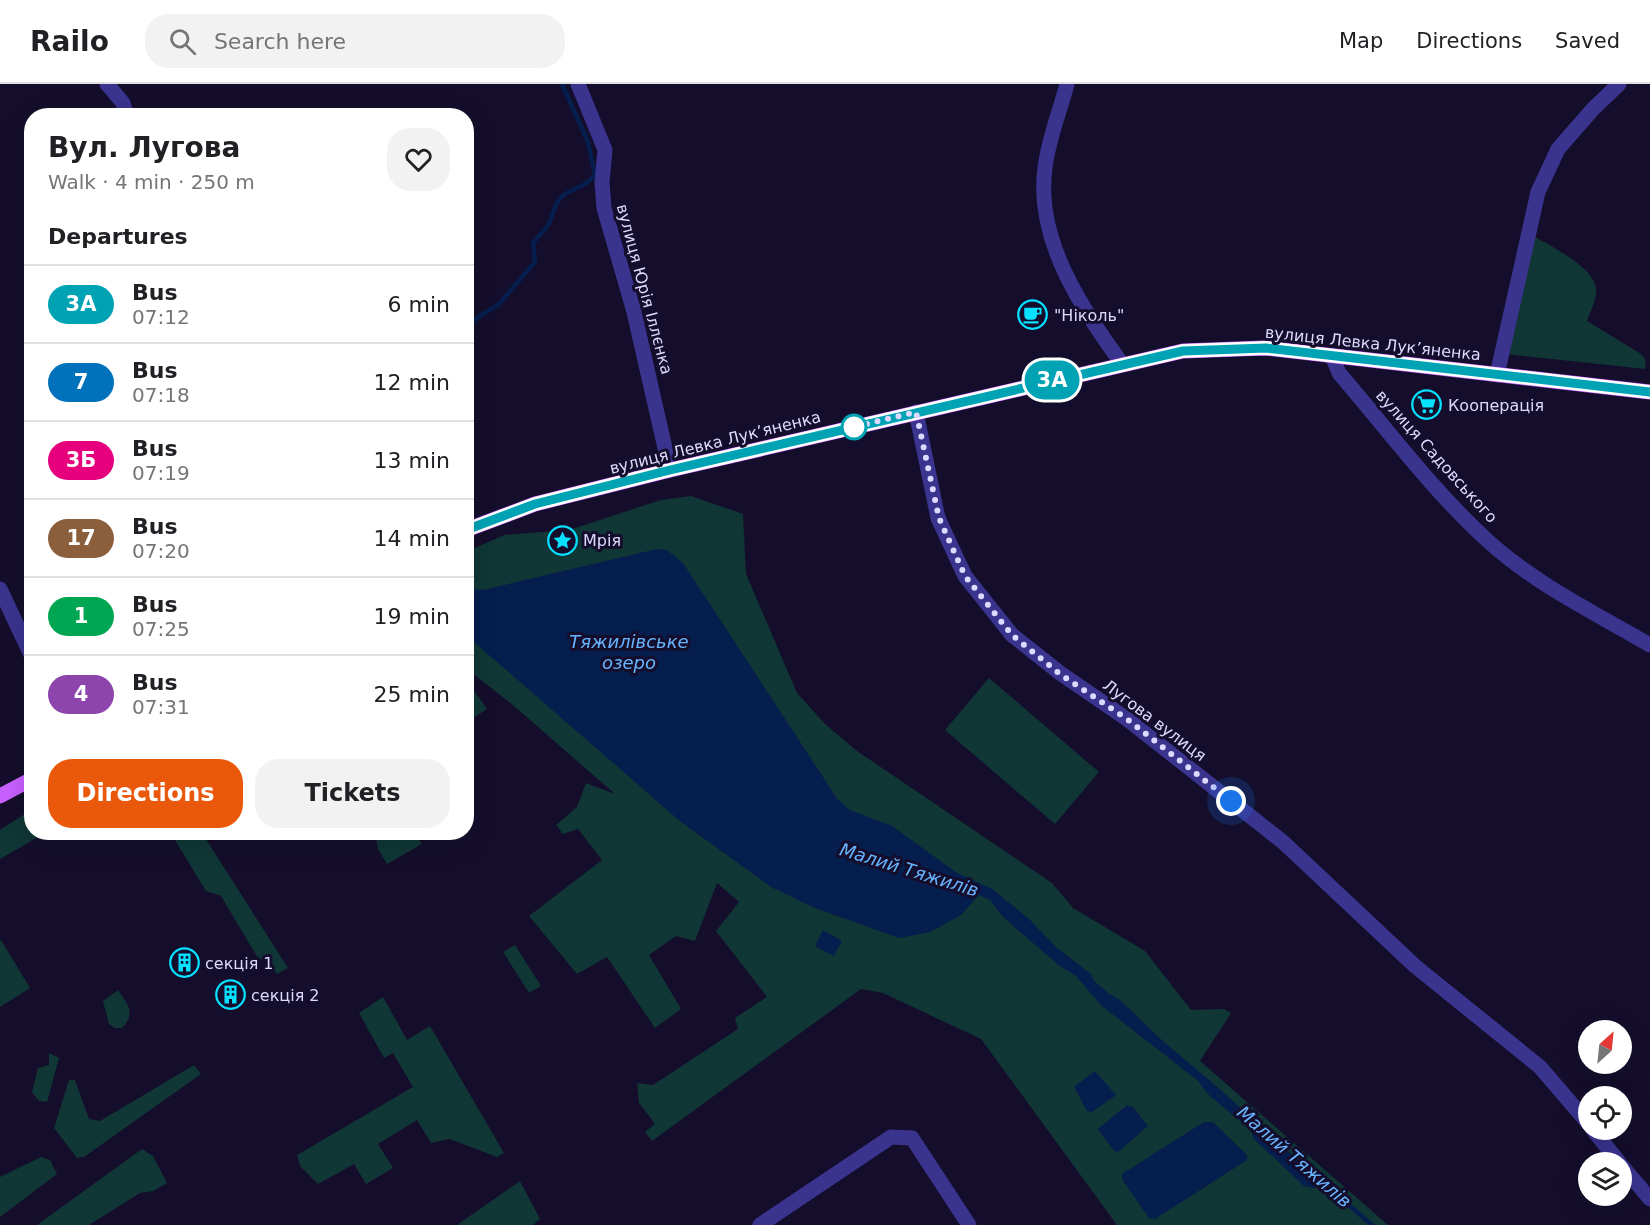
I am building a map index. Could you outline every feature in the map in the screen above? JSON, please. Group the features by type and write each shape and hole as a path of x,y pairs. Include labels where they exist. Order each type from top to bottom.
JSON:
{"main road":[{"name":"вулиця Левка Лукʼяненка","path":"474,527 535,504 670,470 1183,351 1211,348 1266,348 1650,392"},
{"path":"0,796 24,783"}],"street":[{"path":"107,84 125,108"},
{"name":"вулиця Юрія Іллєнка","path":"578,84 605,150 602,182 604,208 634,312 670,470"},
{"path":"1067,84 1045,168 1047,215 1057,256 1089,318 1122,364"},
{"path":"1497,375 1538,192 1558,149 1593,109 1619,84"},
{"name":"вулиця Садовського","path":"1332,356 1339,373 1446,498 1489,542 1539,579 1650,645"},
{"name":"Лугова вулиця","path":"916,412 939,518 965,576 1012,635 1060,674 1127,719 1283,842 1415,966 1540,1067 1578,1111"},
{"path":"0,589 24,640"},
{"path":"760,1225 891,1137 912,1138 969,1225"},
{"path":"1601,1140 1610,1152"},
{"path":"1632,1178 1650,1199"}],"green space":[{"path":"1533,236 1560,251 1588,273 1596,293 1587,321 1641,354 1646,361 1645,369 1506,354"},
{"path":"691,496 743,514 746,574 797,693 825,724 857,751 1052,883 1073,908 1145,951 1191,1010 1224,1009 1231,1013 1200,1061 1388,1225 1117,1225 981,1039 883,993 861,989 652,1141 645,1132 655,1124 639,1103 637,1083 653,1085 738,1029 735,1018 767,997 716,931 739,902 717,883 695,941 676,936 649,955 681,1009 655,1028 607,957 577,974 529,916 602,860 578,829 563,834 556,825 577,807 586,783 615,794 514,706 474,675 474,548 504,535 569,530 661,500"},
{"path":"989,678 1099,772 1055,824 945,730"},
{"path":"474,690 487,709 474,717"},
{"path":"24,815 24,840 33,840 0,859 0,830"},
{"path":"175,840 206,840 288,968 277,974 266,961 258,958 221,896 206,891"},
{"path":"376,840 419,840 422,844 387,864 378,849"},
{"path":"0,941 30,988 0,1007"},
{"path":"515,945 541,986 529,993 503,952"},
{"path":"118,990 130,1014 122,1028 115,1028 109,1024 103,1001"},
{"path":"383,997 407,1040 430,1026 504,1153 497,1157 450,1139 431,1143 417,1120 378,1144 393,1168 366,1184 354,1164 318,1184 300,1166 297,1155 413,1087 393,1053 384,1058 359,1013"},
{"path":"49,1053 59,1058 47,1102 39,1101 32,1092 38,1068 49,1065"},
{"path":"194,1065 201,1074 84,1157 77,1158 54,1128 69,1080 75,1080 89,1119 100,1121"},
{"path":"142,1149 153,1156 167,1183 153,1191 140,1193 89,1225 37,1225"},
{"path":"41,1157 50,1160 57,1174 0,1217 0,1177"},
{"path":"520,1181 540,1219 533,1225 457,1225"}],"water":[{"name":"Тяжилівське озеро","path":"657,549 667,550 683,563 838,800 850,810 892,826 957,873 992,889 1029,919 1057,948 1091,974 1094,981 1120,1000 1165,1043 1321,1181 1314,1188 1304,1186 1253,1138 1251,1130 1209,1095 1197,1080 1102,1006 1076,976 1060,966 1004,918 990,900 979,895 961,915 930,932 899,938 815,908 771,887 680,821 474,642 474,589 483,590"},
{"path":"823,930 842,941 834,956 815,946"},
{"path":"1095,1071 1116,1095 1092,1112 1087,1111 1074,1087"},
{"path":"1127,1105 1133,1107 1148,1126 1118,1152 1114,1151 1098,1129"},
{"path":"1204,1122 1213,1122 1247,1155 1247,1160 1155,1219 1149,1218 1122,1179 1122,1174"}],"waterway":[{"name":"Малий Тяжилів","path":"474,320 499,304 535,262 533,243 549,224 557,202 564,195 588,182 595,174 588,142 562,84"},
{"name":"Малий Тяжилів","path":"1317,1178 1372,1225"}],"bus line":[{"name":"3А","path":"474,526 535,504 670,470 1183,351 1211,348 1266,348 1449,371 1650,392"}],"place":[{"name":"\"Ніколь\"","path":"1033,315"},
{"name":"Кооперація","path":"1427,405"},
{"name":"Мрія","path":"562,540"},
{"name":"секція 1","path":"184,963"},
{"name":"секція 2","path":"230,995"}],"route":[{"path":"854,427 850,428 916,412 939,518 965,576 1012,635 1060,674 1127,719 1231,801"}]}
